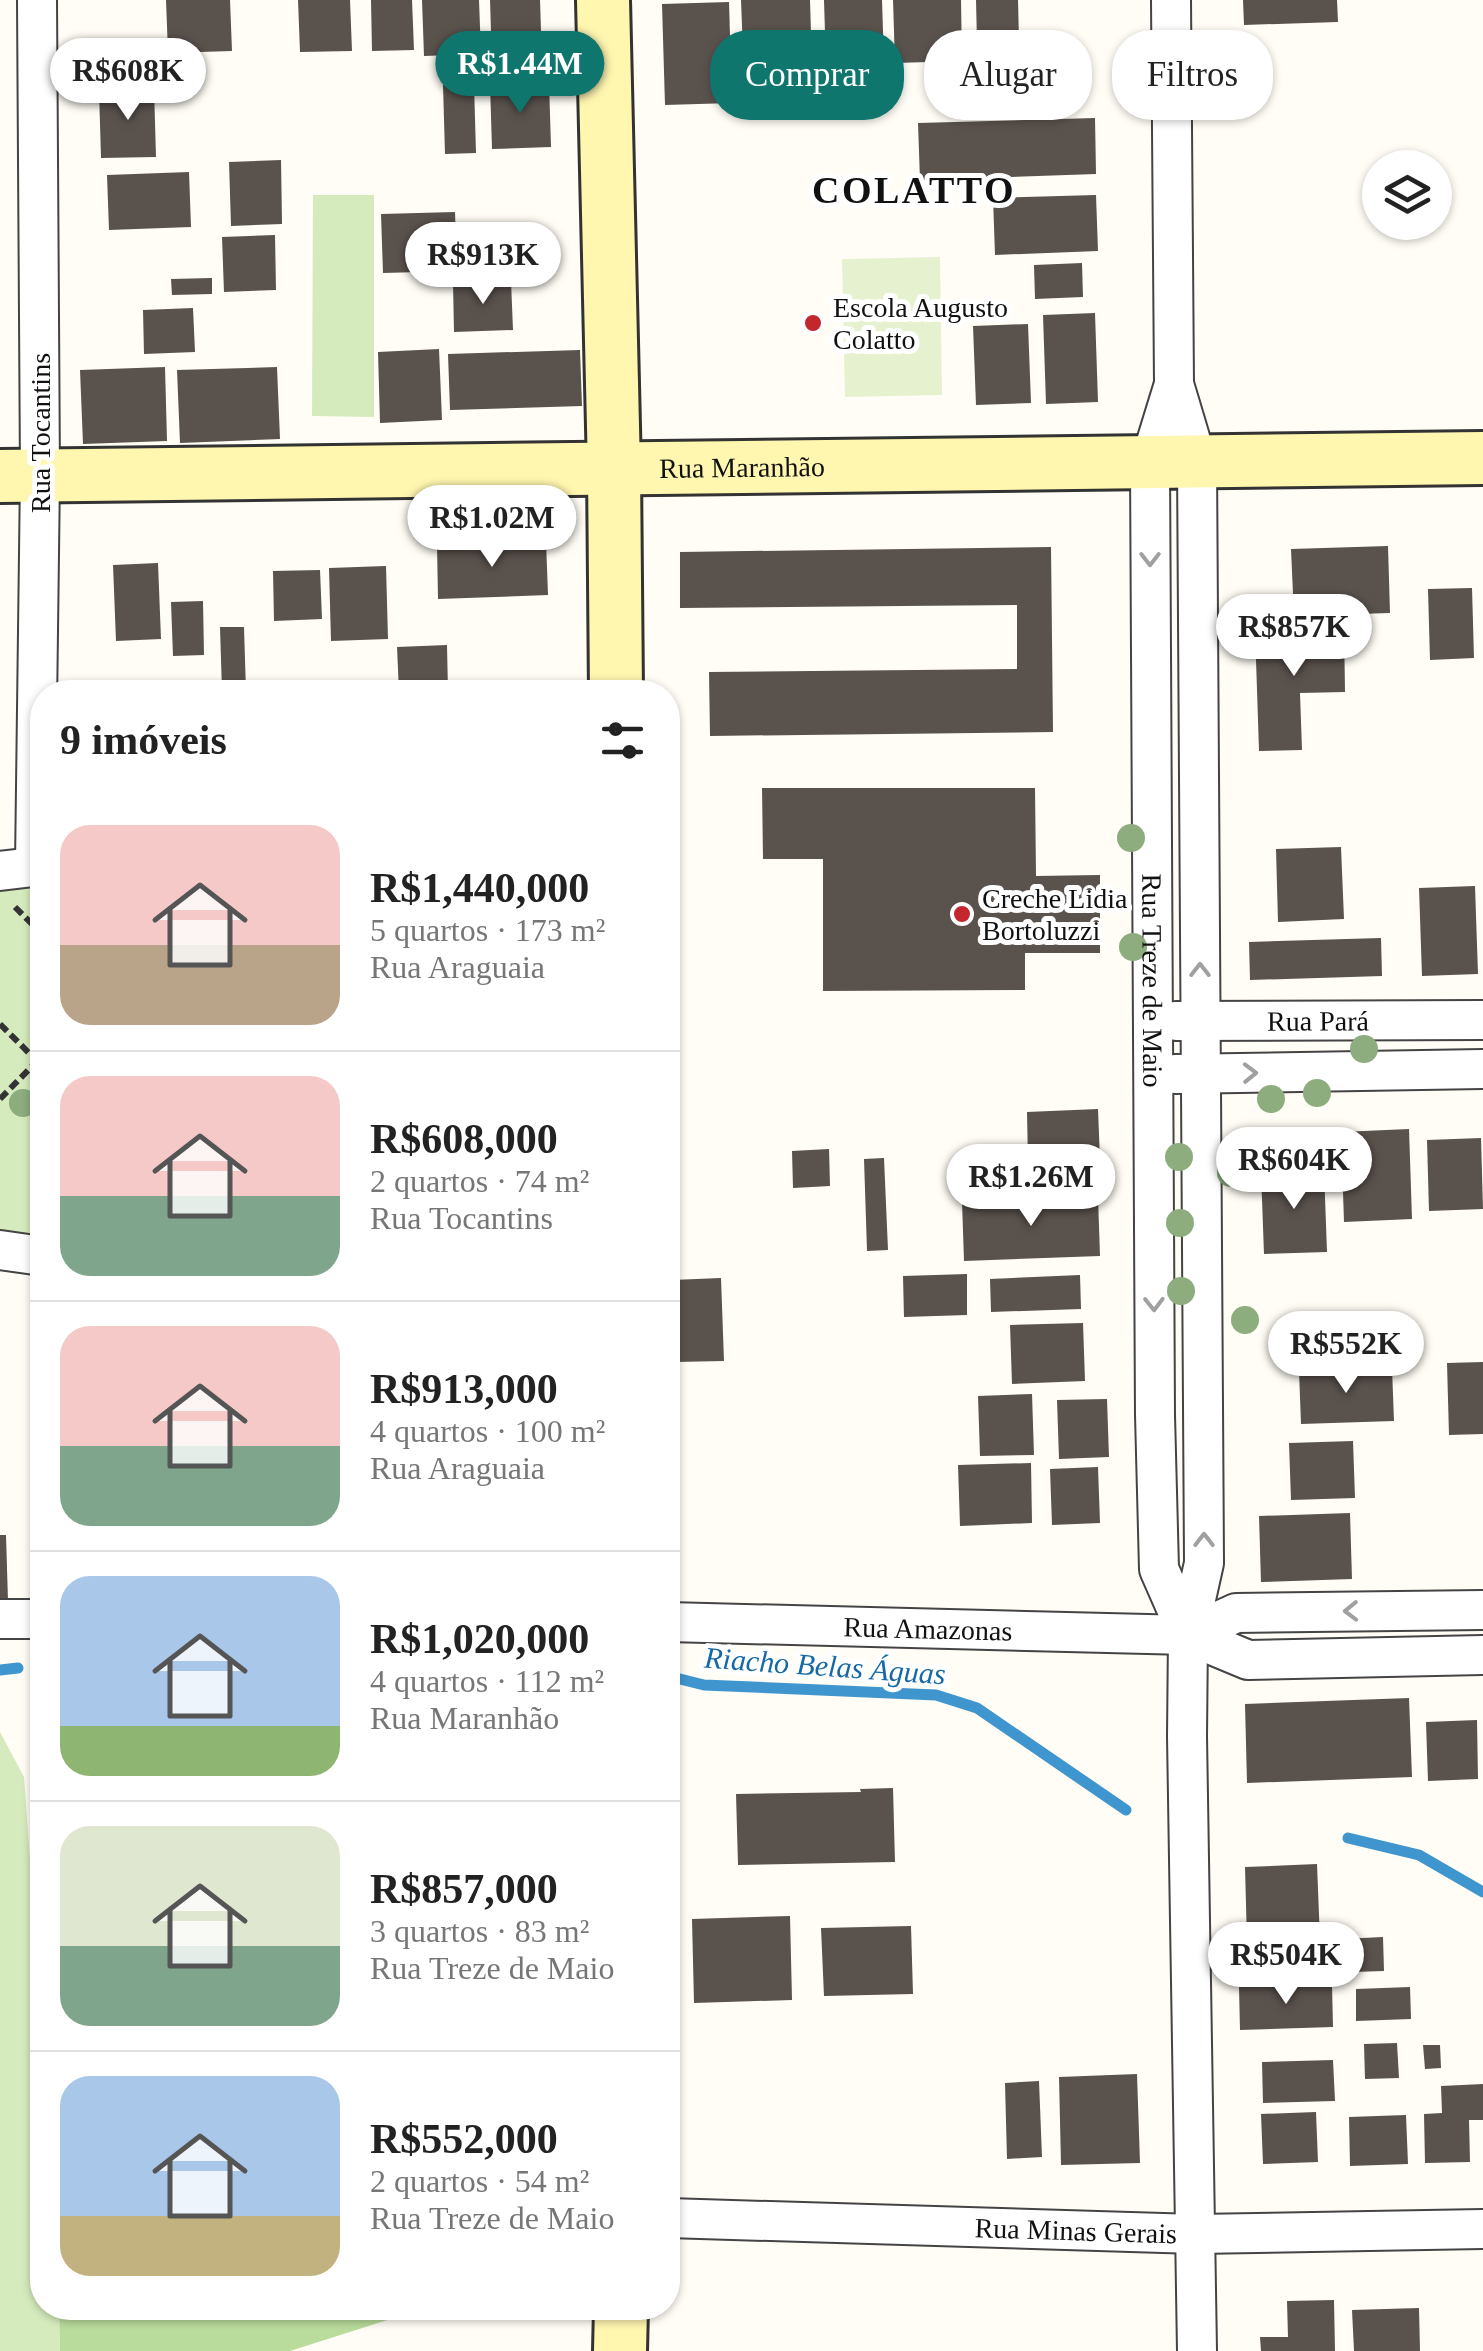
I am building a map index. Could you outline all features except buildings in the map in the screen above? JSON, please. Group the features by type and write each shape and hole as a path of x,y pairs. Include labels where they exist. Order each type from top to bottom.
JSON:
{"street":[{"name":"Rua Tocantins","path":"22,876 20,476 37,0"},
{"path":"603,0 616,680"},
{"name":"Rua Treze de Maio","path":"1171,0 1174,462 1150,781 1152,1073 1159,1569 1188,1636"},
{"name":"Rua Maranhão","path":"20,476 1483,458"},
{"name":"Rua Treze de Maio","path":"1174,462 1200,779 1204,1563 1188,1636 1197,2351"},
{"path":"1150,781 1200,779"},
{"path":"1411,1070 1413,1020"},
{"name":"Rua Pará","path":"1152,1021 1483,1020"},
{"name":"Rua Pará","path":"1152,1073 1483,1069"},
{"path":"0,1250 30,1254"},
{"path":"1154,1256 1202,1255"},
{"path":"1156,1416 1204,1416"},
{"path":"1427,1610 1427,1656"},
{"name":"Rua Amazonas","path":"1188,1636 1236,1613 1483,1610"},
{"path":"0,1619 30,1618"},
{"name":"Rua Amazonas","path":"680,1622 1188,1636 1248,1660 1483,1655"},
{"name":"Rua Minas Gerais","path":"680,2218 1196,2234 1483,2230"},
{"path":"620,2351 621,2320"}],"path":[{"path":"0,1024 30,1051"},
{"path":"0,1099 30,1071"}],"green space":[{"path":"313,195 374,195 374,417 312,416"},
{"path":"940,257 942,395 845,397 842,259"},
{"path":"30,879 30,1238 0,1235 0,883"},
{"path":"0,1732 24,1777 30,1859 30,2320 59,2320 60,2351 0,2351"},
{"path":"59,2320 387,2320 290,2351 60,2351"}],"waterway":[{"name":"Riacho Belas Águas","path":"0,1670 18,1668"},
{"name":"Riacho Belas Águas","path":"680,1679 704,1685 936,1695 977,1708 1126,1810"},
{"name":"Riacho Belas Águas","path":"1348,1838 1419,1855 1483,1892"}],"place":[{"name":"Escola Augusto Colatto","path":"813,323"},
{"name":"Creche Lidia Bortoluzzi","path":"962,914"}],"district":[{"name":"COLATTO","path":"914,190"}]}
